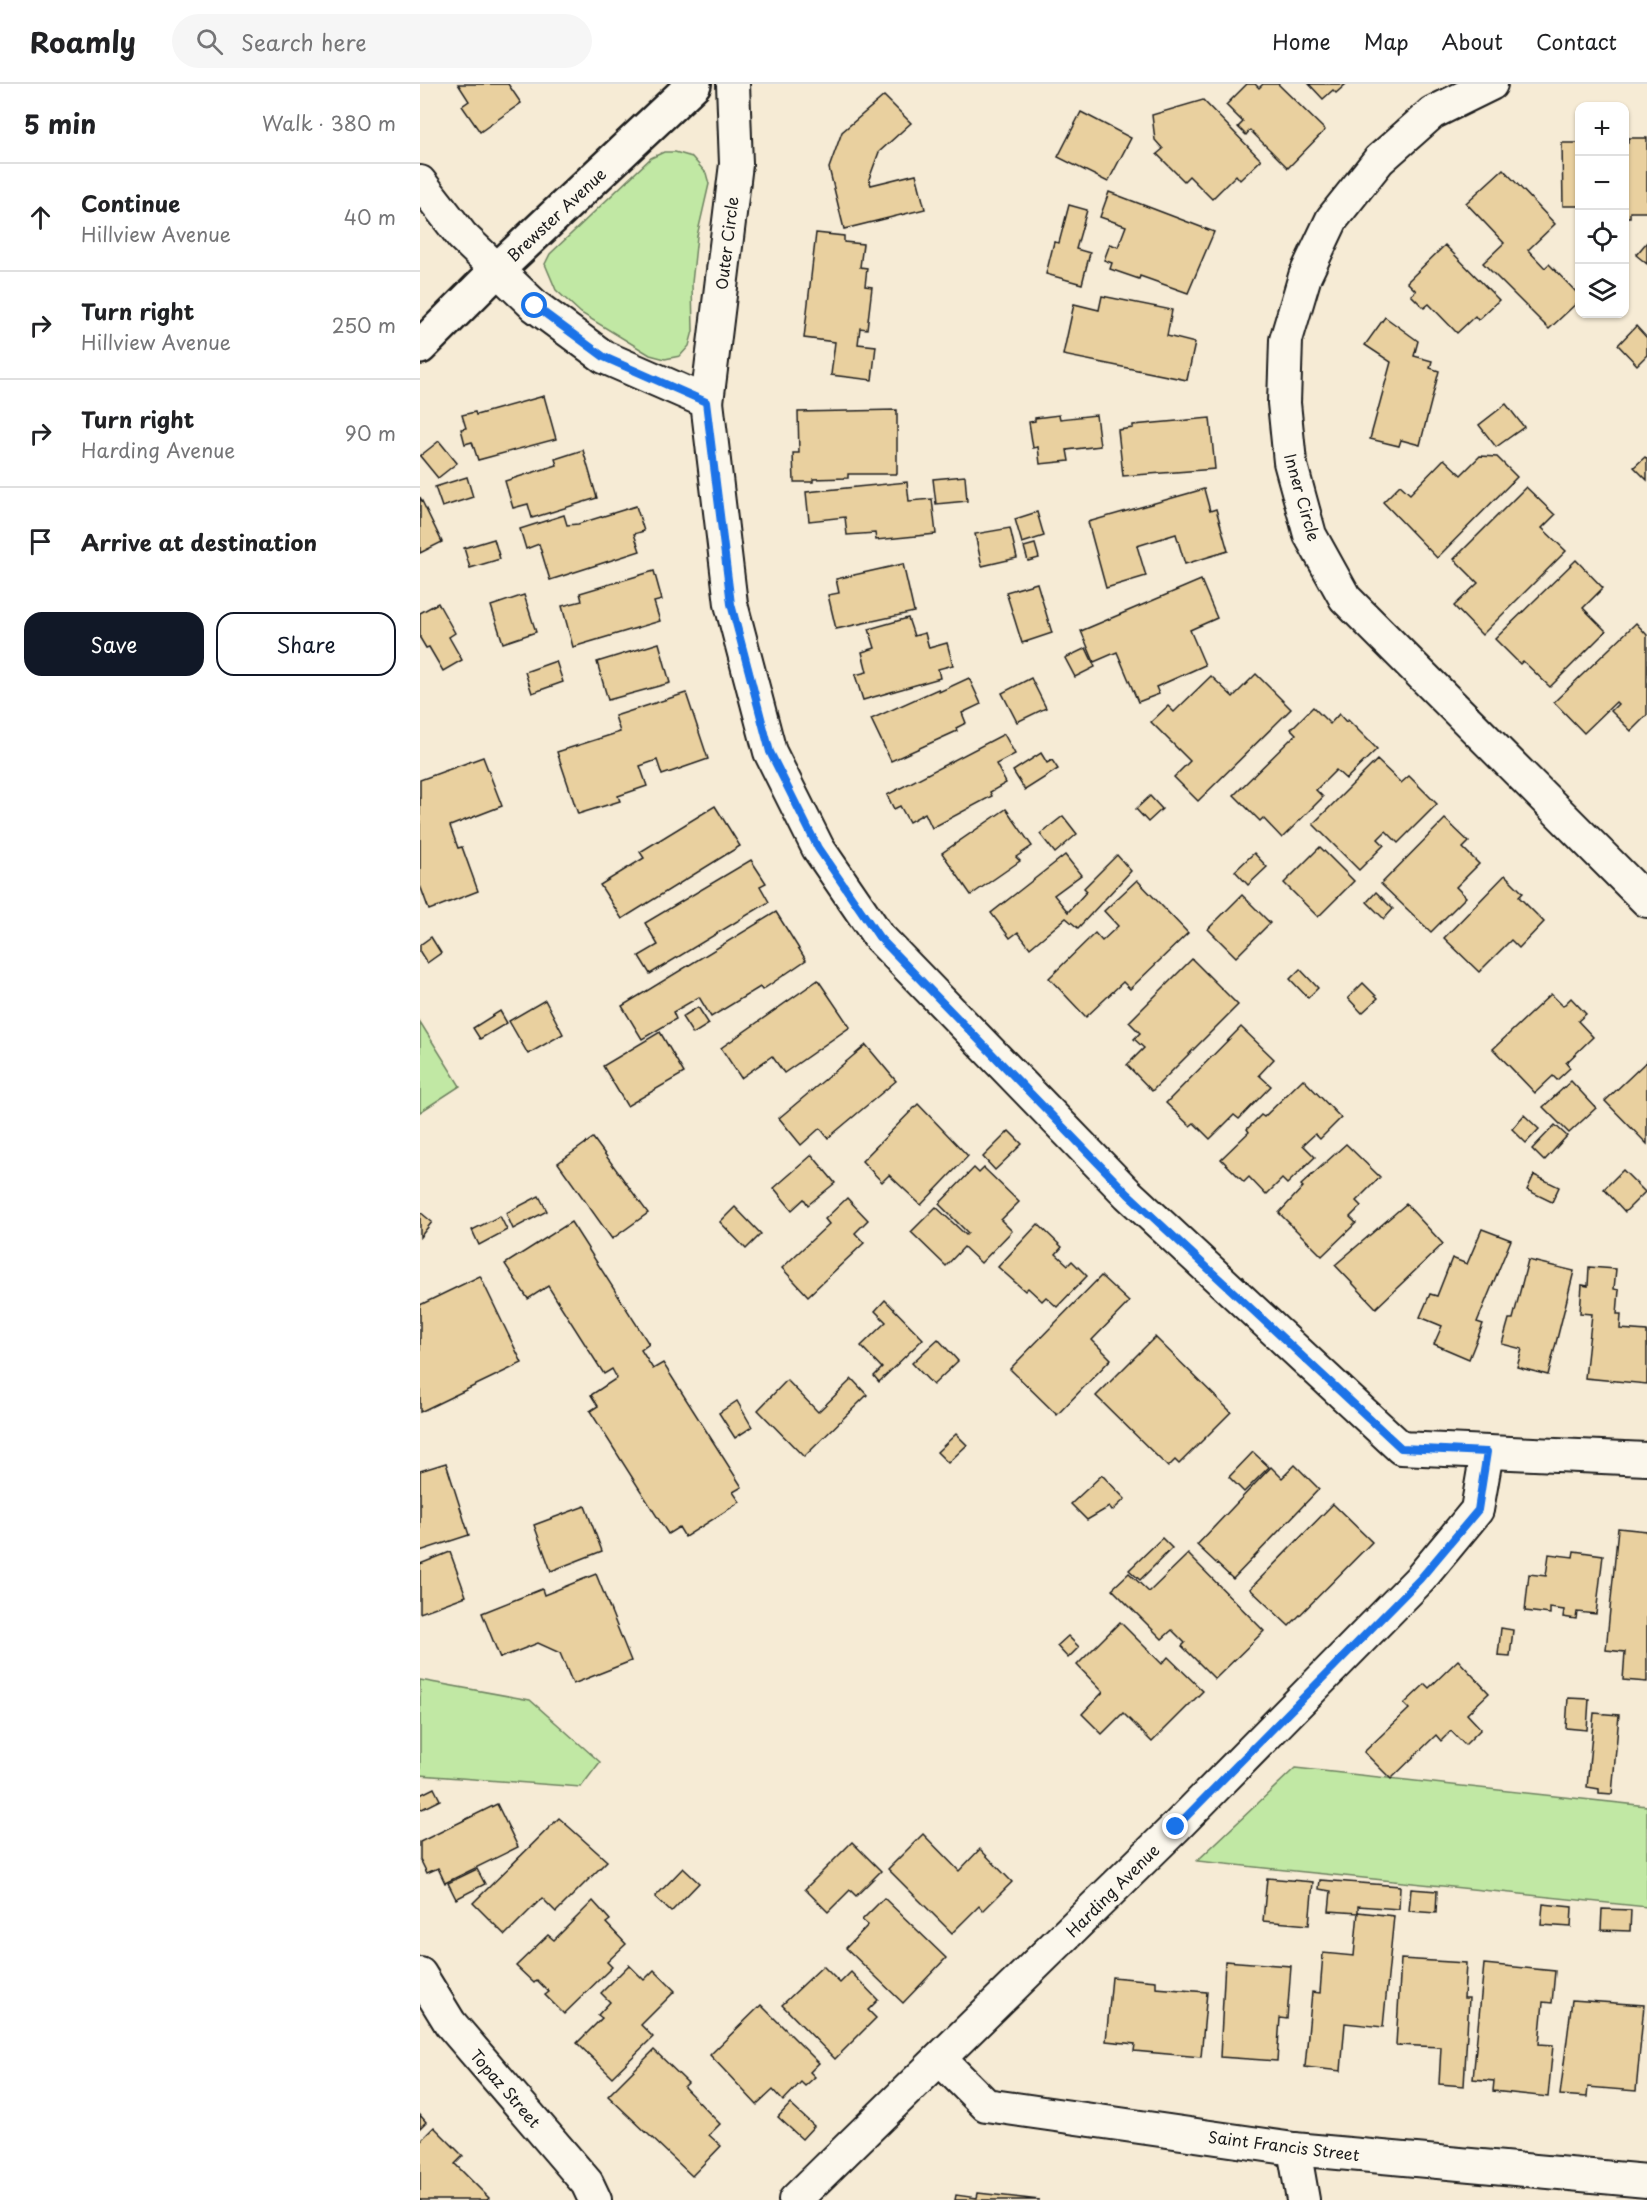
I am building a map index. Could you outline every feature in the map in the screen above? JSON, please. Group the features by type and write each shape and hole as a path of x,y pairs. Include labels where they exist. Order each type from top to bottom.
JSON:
{"street":[{"name":"Brewster Avenue","path":"420,348 497,270 694,84"},
{"name":"Outer Circle","path":"733,84 735,164 706,402 731,604 770,752 818,848 879,937 1128,1194 1401,1448 1647,1459"},
{"name":"Inner Circle","path":"1491,84 1431,113 1379,160 1332,219 1305,276 1286,340 1284,403 1290,462 1310,535 1345,598 1647,901"},
{"path":"420,182 462,236 535,306 604,357 706,402"},
{"name":"Harding Avenue","path":"795,2200 1176,1827 1420,1579 1478,1510 1487,1452"},
{"name":"Topaz Street","path":"420,1974 450,2023 587,2183 595,2200"},
{"name":"Saint Francis Street","path":"940,2059 986,2105 1294,2149 1647,2181"},
{"path":"1294,2149 1303,2200"}],"green space":[{"path":"664,152 675,152 692,157 706,173 709,184 697,236 692,283 693,331 689,346 680,356 665,359 650,355 581,313 556,290 545,264 550,254 651,158"},
{"path":"420,1022 460,1086 420,1112"},
{"path":"420,1680 530,1700 600,1762 581,1787 420,1775"},
{"path":"1295,1768 1647,1806 1647,1907 1197,1861"}],"building":[{"path":"458,84 508,84 521,103 480,132 462,106 469,101"},
{"path":"1247,84 1255,84 1259,88 1263,84 1278,84 1325,130 1288,168 1250,130 1246,135 1238,127 1243,122 1226,105"},
{"path":"1309,84 1346,84 1336,93 1333,90 1323,99"},
{"path":"884,96 911,123 879,152 869,179 871,185 916,174 925,209 844,229 829,168 842,132"},
{"path":"1203,100 1261,160 1240,180 1236,175 1212,199 1189,176 1184,181 1157,154 1163,149 1155,140 1152,115"},
{"path":"1081,112 1131,138 1108,182 1058,157"},
{"path":"1629,138 1647,138 1647,212 1630,212 1630,217"},
{"path":"1562,143 1575,143 1575,206 1563,206"},
{"path":"1503,169 1555,224 1528,250 1545,268 1549,264 1575,291 1575,305 1549,329 1483,263 1504,243 1466,203"},
{"path":"1109,192 1214,232 1188,293 1140,276 1139,279 1110,269 1112,263 1104,260 1110,244 1118,247 1126,226 1100,217"},
{"path":"1069,205 1087,210 1076,249 1090,253 1082,284 1046,274 1054,242 1059,243"},
{"path":"816,233 844,236 844,242 863,244 860,267 867,268 865,286 872,287 867,329 860,328 858,344 876,346 872,380 831,375 835,342 804,338"},
{"path":"1647,242 1647,264 1636,255"},
{"path":"1445,245 1499,300 1478,320 1475,316 1457,333 1429,304 1424,308 1411,295 1416,291 1407,282"},
{"path":"1102,296 1172,310 1167,336 1195,343 1187,380 1063,355 1074,304 1099,310"},
{"path":"1385,317 1418,341 1414,356 1432,361 1430,368 1439,371 1420,445 1401,440 1399,446 1370,439 1391,362 1365,345"},
{"path":"1636,326 1647,338 1647,355 1637,365 1618,345"},
{"path":"544,396 556,439 478,460 472,442 465,444 461,429 466,428 462,415 475,412 476,415"},
{"path":"1506,404 1524,427 1496,447 1479,425"},
{"path":"897,410 897,474 848,474 848,478 794,482 793,453 799,453 798,412"},
{"path":"1059,415 1060,419 1096,415 1100,446 1067,450 1069,461 1040,464 1038,447 1033,448 1029,422 1035,421 1035,418"},
{"path":"1210,418 1215,469 1123,476 1118,430 1133,428 1133,425"},
{"path":"439,441 457,463 438,478 420,456"},
{"path":"583,450 597,498 532,518 528,504 513,508 505,481 557,465 555,459"},
{"path":"1480,456 1497,457 1517,477 1437,558 1383,502 1400,485 1410,494 1444,459 1461,475"},
{"path":"1645,457 1647,459 1647,480 1634,467"},
{"path":"965,476 967,501 936,504 933,479"},
{"path":"467,477 473,497 442,507 435,487"},
{"path":"907,482 909,501 932,499 936,534 876,540 875,533 847,535 845,517 809,521 806,492"},
{"path":"1526,487 1555,515 1542,528 1566,551 1482,635 1454,606 1478,583 1454,559"},
{"path":"1204,489 1210,511 1216,509 1228,551 1185,564 1176,534 1137,546 1146,576 1106,588 1088,522"},
{"path":"420,497 442,542 420,553"},
{"path":"636,506 644,531 634,534 640,551 550,580 539,544 526,549 520,529 564,515 567,525 578,524"},
{"path":"1037,512 1044,536 1022,543 1015,519"},
{"path":"1010,528 1017,558 982,566 975,534"},
{"path":"494,539 500,559 470,568 464,548"},
{"path":"1035,544 1039,558 1028,561 1024,547"},
{"path":"1576,560 1603,588 1583,608 1606,631 1550,687 1523,661 1520,664 1495,639"},
{"path":"903,564 914,612 836,629 828,595 839,593 836,579"},
{"path":"654,571 662,600 654,602 660,621 573,647 562,606 582,601 580,593"},
{"path":"1201,580 1217,618 1190,630 1205,665 1156,687 1159,694 1138,702 1117,652 1094,662 1081,631"},
{"path":"1037,583 1052,633 1022,643 1006,592"},
{"path":"524,595 536,632 503,643 491,606"},
{"path":"438,603 455,633 449,637 462,660 443,671 429,647 426,648 420,638 420,613"},
{"path":"908,618 914,636 925,633 929,648 947,643 953,665 938,669 940,678 863,700 855,675 867,672 862,652 875,648 869,629"},
{"path":"1636,623 1647,635 1647,715 1631,731 1611,711 1618,704 1616,702 1584,733 1554,702"},
{"path":"659,643 670,683 608,700 597,662"},
{"path":"1086,648 1095,667 1075,677 1065,658"},
{"path":"556,661 563,682 532,693 525,672"},
{"path":"1256,674 1291,709 1198,801 1174,777 1190,761 1151,722 1168,706 1174,712 1211,676 1233,697"},
{"path":"969,678 981,704 962,713 966,723 956,728 957,731 891,761 871,719 938,689 939,692"},
{"path":"1031,678 1046,708 1017,722 1002,693"},
{"path":"686,693 708,759 662,775 657,760 640,766 647,786 618,796 620,801 578,814 557,752 620,732 615,716"},
{"path":"1313,707 1330,724 1339,714 1377,749 1346,779 1336,770 1316,790 1323,797 1282,838 1263,818 1260,821 1234,795 1296,734 1291,729"},
{"path":"1004,734 1015,754 996,764 1006,783 990,792 992,796 932,828 925,813 909,822 900,806 894,809 887,795"},
{"path":"1041,753 1047,763 1052,760 1058,769 1025,790 1013,771"},
{"path":"483,757 502,806 450,826 458,848 462,847 478,891 429,910 420,885 420,780"},
{"path":"1377,760 1401,783 1409,776 1437,804 1398,843 1386,831 1378,839 1384,845 1359,870 1313,824"},
{"path":"1150,796 1162,809 1148,822 1136,809"},
{"path":"715,806 740,846 622,919 600,885 644,858 640,852"},
{"path":"1006,809 1032,846 1016,857 1020,861 971,895 942,853"},
{"path":"1063,816 1077,834 1055,853 1040,834"},
{"path":"1445,819 1469,842 1463,848 1479,864 1456,887 1466,897 1431,932 1381,884"},
{"path":"1320,847 1354,881 1318,917 1284,883"},
{"path":"1254,853 1267,867 1248,885 1235,871"},
{"path":"1065,855 1081,875 1054,895 1068,912 1087,891 1084,888 1117,855 1131,871 1078,928 1066,918 1030,948 1018,932 1010,938 991,913"},
{"path":"751,860 766,883 760,886 769,902 650,974 639,956 658,945 645,923"},
{"path":"1505,875 1523,893 1519,897 1544,922 1519,948 1511,940 1479,972 1444,938"},
{"path":"1137,880 1188,933 1130,989 1123,982 1086,1017 1049,978 1095,933 1102,941 1118,926 1104,911"},
{"path":"1376,892 1393,909 1384,919 1367,902"},
{"path":"1242,895 1270,923 1236,957 1208,929"},
{"path":"776,912 806,960 762,990 760,987 711,1017 699,997 673,1012 676,1019 642,1039 622,1006"},
{"path":"431,937 441,953 427,963 420,952 420,945"},
{"path":"1192,959 1238,1005 1152,1091 1127,1065 1144,1048 1134,1039 1140,1033 1129,1022"},
{"path":"1300,969 1318,988 1308,998 1290,979"},
{"path":"818,980 850,1027 784,1073 772,1056 741,1078 721,1048"},
{"path":"1363,983 1378,998 1362,1013 1348,998"},
{"path":"1551,994 1563,1006 1571,998 1586,1014 1578,1021 1593,1037 1566,1063 1570,1068 1557,1080 1553,1076 1535,1093 1493,1049"},
{"path":"545,1000 563,1034 528,1054 509,1021"},
{"path":"698,1007 709,1024 693,1034 682,1017"},
{"path":"500,1011 507,1023 480,1039 473,1028"},
{"path":"1241,1027 1274,1059 1259,1075 1271,1086 1239,1119 1234,1115 1210,1139 1194,1123 1190,1126 1166,1103"},
{"path":"660,1032 684,1073 627,1106 603,1066"},
{"path":"866,1045 896,1081 828,1138 820,1128 801,1145 779,1118"},
{"path":"1647,1061 1647,1144 1605,1101"},
{"path":"1303,1079 1341,1118 1320,1139 1315,1134 1303,1145 1315,1157 1287,1184 1282,1179 1266,1195 1249,1177 1244,1182 1221,1159 1249,1132 1247,1129 1261,1115 1264,1117"},
{"path":"1571,1081 1596,1108 1569,1133 1543,1107"},
{"path":"918,1104 968,1156 921,1205 889,1175 882,1182 862,1161"},
{"path":"1524,1115 1539,1129 1526,1143 1512,1129"},
{"path":"1555,1125 1567,1136 1544,1161 1532,1149"},
{"path":"1009,1131 1022,1144 995,1170 983,1157"},
{"path":"593,1138 648,1213 612,1239 558,1163"},
{"path":"1346,1144 1380,1177 1356,1201 1361,1206 1350,1217 1356,1223 1322,1256 1279,1213 1303,1187 1301,1185"},
{"path":"812,1155 835,1183 808,1205 804,1199 792,1210 774,1188"},
{"path":"974,1168 979,1173 984,1168 1019,1202 1001,1220 1012,1231 981,1263 964,1247 946,1266 911,1232 936,1207 966,1235 968,1233 939,1204"},
{"path":"1623,1170 1645,1192 1625,1212 1604,1189"},
{"path":"1534,1175 1559,1187 1552,1202 1527,1190"},
{"path":"539,1196 547,1211 513,1229 506,1213"},
{"path":"847,1198 868,1220 855,1233 864,1243 808,1296 782,1268 829,1224 825,1219"},
{"path":"1406,1204 1443,1244 1376,1308 1335,1265"},
{"path":"735,1207 761,1234 746,1249 720,1222"},
{"path":"420,1212 432,1222 420,1237"},
{"path":"500,1216 507,1230 479,1245 472,1230"},
{"path":"571,1222 649,1344 641,1350 653,1369 663,1363 742,1487 733,1492 740,1502 685,1537 679,1527 668,1534 590,1411 598,1406 591,1395 617,1378 612,1369 604,1374 548,1286 528,1299 505,1264"},
{"path":"1038,1224 1062,1247 1056,1254 1068,1265 1072,1261 1087,1276 1057,1307 1046,1297 1042,1301 1028,1288 1025,1291 998,1267"},
{"path":"1482,1229 1511,1240 1477,1322 1483,1324 1469,1359 1434,1344 1442,1326 1420,1317 1430,1294 1437,1296 1452,1258 1467,1264"},
{"path":"1528,1260 1574,1271 1548,1375 1517,1367 1522,1349 1502,1344 1509,1319 1513,1319"},
{"path":"1589,1267 1616,1269 1614,1289 1619,1290 1617,1314 1621,1314 1620,1329 1647,1331 1647,1384 1585,1378 1592,1314 1580,1313 1582,1285 1588,1286"},
{"path":"480,1276 522,1363 420,1412 420,1305"},
{"path":"1101,1276 1129,1302 1092,1340 1111,1359 1057,1415 1010,1369"},
{"path":"885,1300 923,1339 879,1382 874,1376 882,1368 861,1346 886,1322 875,1311"},
{"path":"1155,1337 1231,1412 1179,1464 1175,1460 1168,1467 1096,1396"},
{"path":"938,1339 958,1361 933,1385 912,1363"},
{"path":"852,1379 867,1395 804,1457 758,1410 787,1380 818,1412"},
{"path":"737,1401 752,1427 735,1438 719,1413"},
{"path":"956,1434 967,1445 948,1463 937,1452"},
{"path":"1253,1452 1269,1467 1244,1492 1229,1477"},
{"path":"446,1463 469,1535 420,1551 420,1471"},
{"path":"1295,1465 1319,1489 1233,1579 1197,1545 1271,1467 1282,1478"},
{"path":"1102,1475 1125,1499 1112,1511 1109,1507 1087,1520 1071,1504"},
{"path":"1333,1504 1372,1542 1289,1626 1250,1589"},
{"path":"585,1506 602,1551 551,1571 534,1525"},
{"path":"1618,1528 1647,1531 1647,1682 1623,1680 1625,1652 1606,1650"},
{"path":"1162,1538 1172,1548 1140,1580 1129,1570"},
{"path":"1574,1551 1603,1555 1596,1614 1577,1612 1576,1619 1563,1617 1564,1610 1550,1608 1550,1614 1525,1611 1529,1574 1546,1576 1549,1554 1573,1557"},
{"path":"450,1552 466,1596 420,1613 420,1564"},
{"path":"1188,1554 1264,1631 1215,1679 1182,1646 1185,1643 1172,1630 1162,1639 1112,1589 1129,1573 1149,1592"},
{"path":"596,1574 631,1661 573,1684 560,1653 538,1643 500,1658 482,1613 542,1589 544,1595"},
{"path":"1120,1622 1162,1664 1168,1657 1203,1691 1152,1742 1123,1713 1102,1734 1082,1714 1103,1692 1077,1665"},
{"path":"1501,1628 1513,1630 1510,1656 1498,1655"},
{"path":"1068,1636 1079,1647 1068,1658 1057,1646"},
{"path":"1458,1660 1489,1693 1467,1714 1481,1729 1465,1745 1451,1731 1441,1741 1436,1735 1391,1779 1364,1752 1409,1709 1404,1704 1425,1684 1429,1688"},
{"path":"1568,1698 1589,1699 1587,1730 1566,1728"},
{"path":"1594,1713 1619,1715 1612,1794 1599,1793 1599,1789 1587,1787"},
{"path":"434,1788 440,1800 420,1810 420,1795"},
{"path":"497,1804 518,1847 445,1883 438,1868 427,1873 420,1859 420,1842"},
{"path":"559,1818 607,1861 556,1912 542,1898 505,1935 473,1903"},
{"path":"923,1834 959,1871 980,1849 1012,1882 983,1911 979,1906 952,1933 888,1869"},
{"path":"852,1842 881,1871 856,1896 850,1890 828,1912 805,1889"},
{"path":"683,1868 699,1883 671,1912 655,1897"},
{"path":"477,1869 485,1884 456,1899 448,1883"},
{"path":"1267,1878 1313,1882 1309,1925 1263,1921"},
{"path":"1320,1880 1400,1886 1399,1909 1358,1906 1358,1913 1329,1911 1331,1891 1319,1889"},
{"path":"1411,1889 1437,1891 1436,1913 1409,1911"},
{"path":"884,1898 946,1958 903,2003 846,1948 868,1925 862,1920"},
{"path":"593,1901 610,1920 606,1923 626,1944 607,1962 612,1967 564,2014 545,1995 549,1992 537,1980 534,1983 516,1966 548,1935 554,1940"},
{"path":"1543,1904 1572,1907 1571,1927 1541,1925"},
{"path":"1602,1909 1631,1910 1630,1931 1601,1930"},
{"path":"1358,1912 1394,1916 1383,2027 1345,2023 1341,2071 1305,2067 1312,1992 1320,1993 1323,1953 1354,1956"},
{"path":"1401,1959 1466,1963 1464,1998 1469,1998 1464,2086 1439,2084 1441,2047 1396,2045"},
{"path":"1225,1961 1291,1966 1287,2019 1280,2018 1277,2061 1220,2057"},
{"path":"1484,1964 1555,1971 1552,2003 1543,2002 1539,2044 1553,2045 1548,2097 1493,2091 1494,2081 1473,2079"},
{"path":"629,1965 644,1980 654,1970 675,1991 641,2025 653,2037 612,2077 577,2043 602,2018 598,2015 610,2002 601,1993"},
{"path":"823,1966 840,1983 851,1972 878,2000 868,2010 876,2018 835,2059 782,2005"},
{"path":"1112,1977 1156,1981 1156,1988 1207,1992 1201,2057 1134,2051 1135,2044 1106,2041"},
{"path":"1572,2000 1644,2005 1636,2091 1588,2087 1587,2097 1560,2095"},
{"path":"761,2005 819,2063 810,2072 815,2077 805,2086 801,2082 783,2101 773,2090 757,2105 710,2055"},
{"path":"654,2050 688,2083 684,2087 720,2124 709,2135 721,2146 692,2176 608,2096"},
{"path":"790,2104 814,2126 802,2139 778,2117"},
{"path":"420,2115 426,2122 420,2128"},
{"path":"434,2127 463,2156 455,2164 489,2198 487,2200 420,2200 420,2141"},
{"path":"978,2193 1040,2200 955,2200 956,2195 977,2198"}],"route":[{"path":"535,306 604,357 706,402 731,604 770,752 818,848 879,937 1128,1194 1401,1448 1487,1452 1478,1510 1420,1579 1176,1827"}]}
